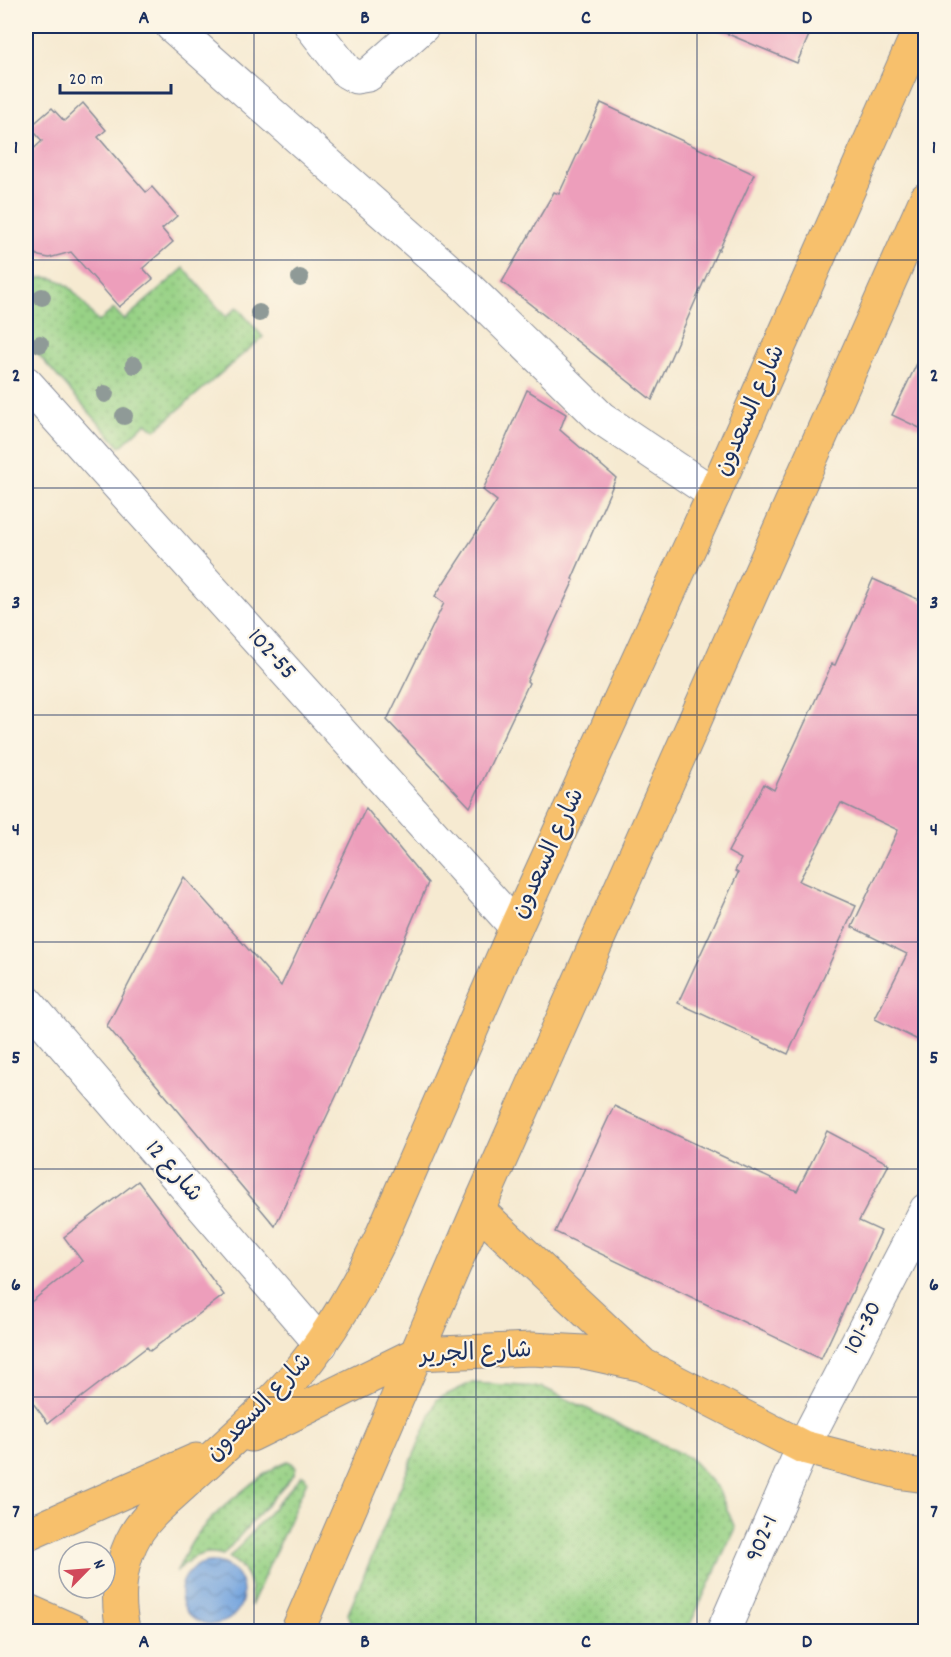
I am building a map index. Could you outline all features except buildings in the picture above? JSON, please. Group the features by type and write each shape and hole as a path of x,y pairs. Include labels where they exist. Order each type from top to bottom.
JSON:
{"main road":[{"name":"شارع السعدون","path":"124,1632 120,1604 121,1572 132,1542 150,1515 261,1414 321,1344 357,1287 380,1240 516,927 714,495 921,26"},
{"path":"297,1632 478,1210 925,199"},
{"name":"شارع الجرير","path":"478,1210 643,1365"},
{"name":"شارع الجرير","path":"220,1450 416,1354 532,1349 584,1353 643,1365 803,1447 903,1473 926,1476"},
{"path":"26,1535 220,1450"},
{"path":"26,1610 76,1632"}],"street":[{"path":"172,26 464,284 601,418 714,495"},
{"path":"311,26 347,72 356,77 368,75 423,26"},
{"name":"102-55","path":"26,383 516,927"},
{"name":"شارع 12","path":"26,1001 321,1344"},
{"name":"101-30","path":"803,1447 926,1210"},
{"name":"902-1","path":"723,1632 803,1447"}],"green space":[{"path":"184,268 226,317 237,307 263,337 155,430 146,423 120,447 26,341 26,282 39,278 60,281 76,294 98,322 114,309 124,320"},
{"path":"471,1383 542,1387 690,1458 718,1489 735,1528 687,1631 352,1631 348,1614 437,1399"},
{"path":"288,1461 296,1468 294,1474 223,1555 209,1553 197,1556 176,1573 193,1540 213,1517 252,1483"},
{"path":"302,1475 307,1481 251,1606 248,1578 241,1567 229,1558"}],"water":[{"path":"206,1562 218,1562 234,1571 241,1581 243,1593 241,1605 234,1615 218,1624 206,1624 195,1619 186,1610 181,1599 181,1587 186,1576 195,1567"}]}
